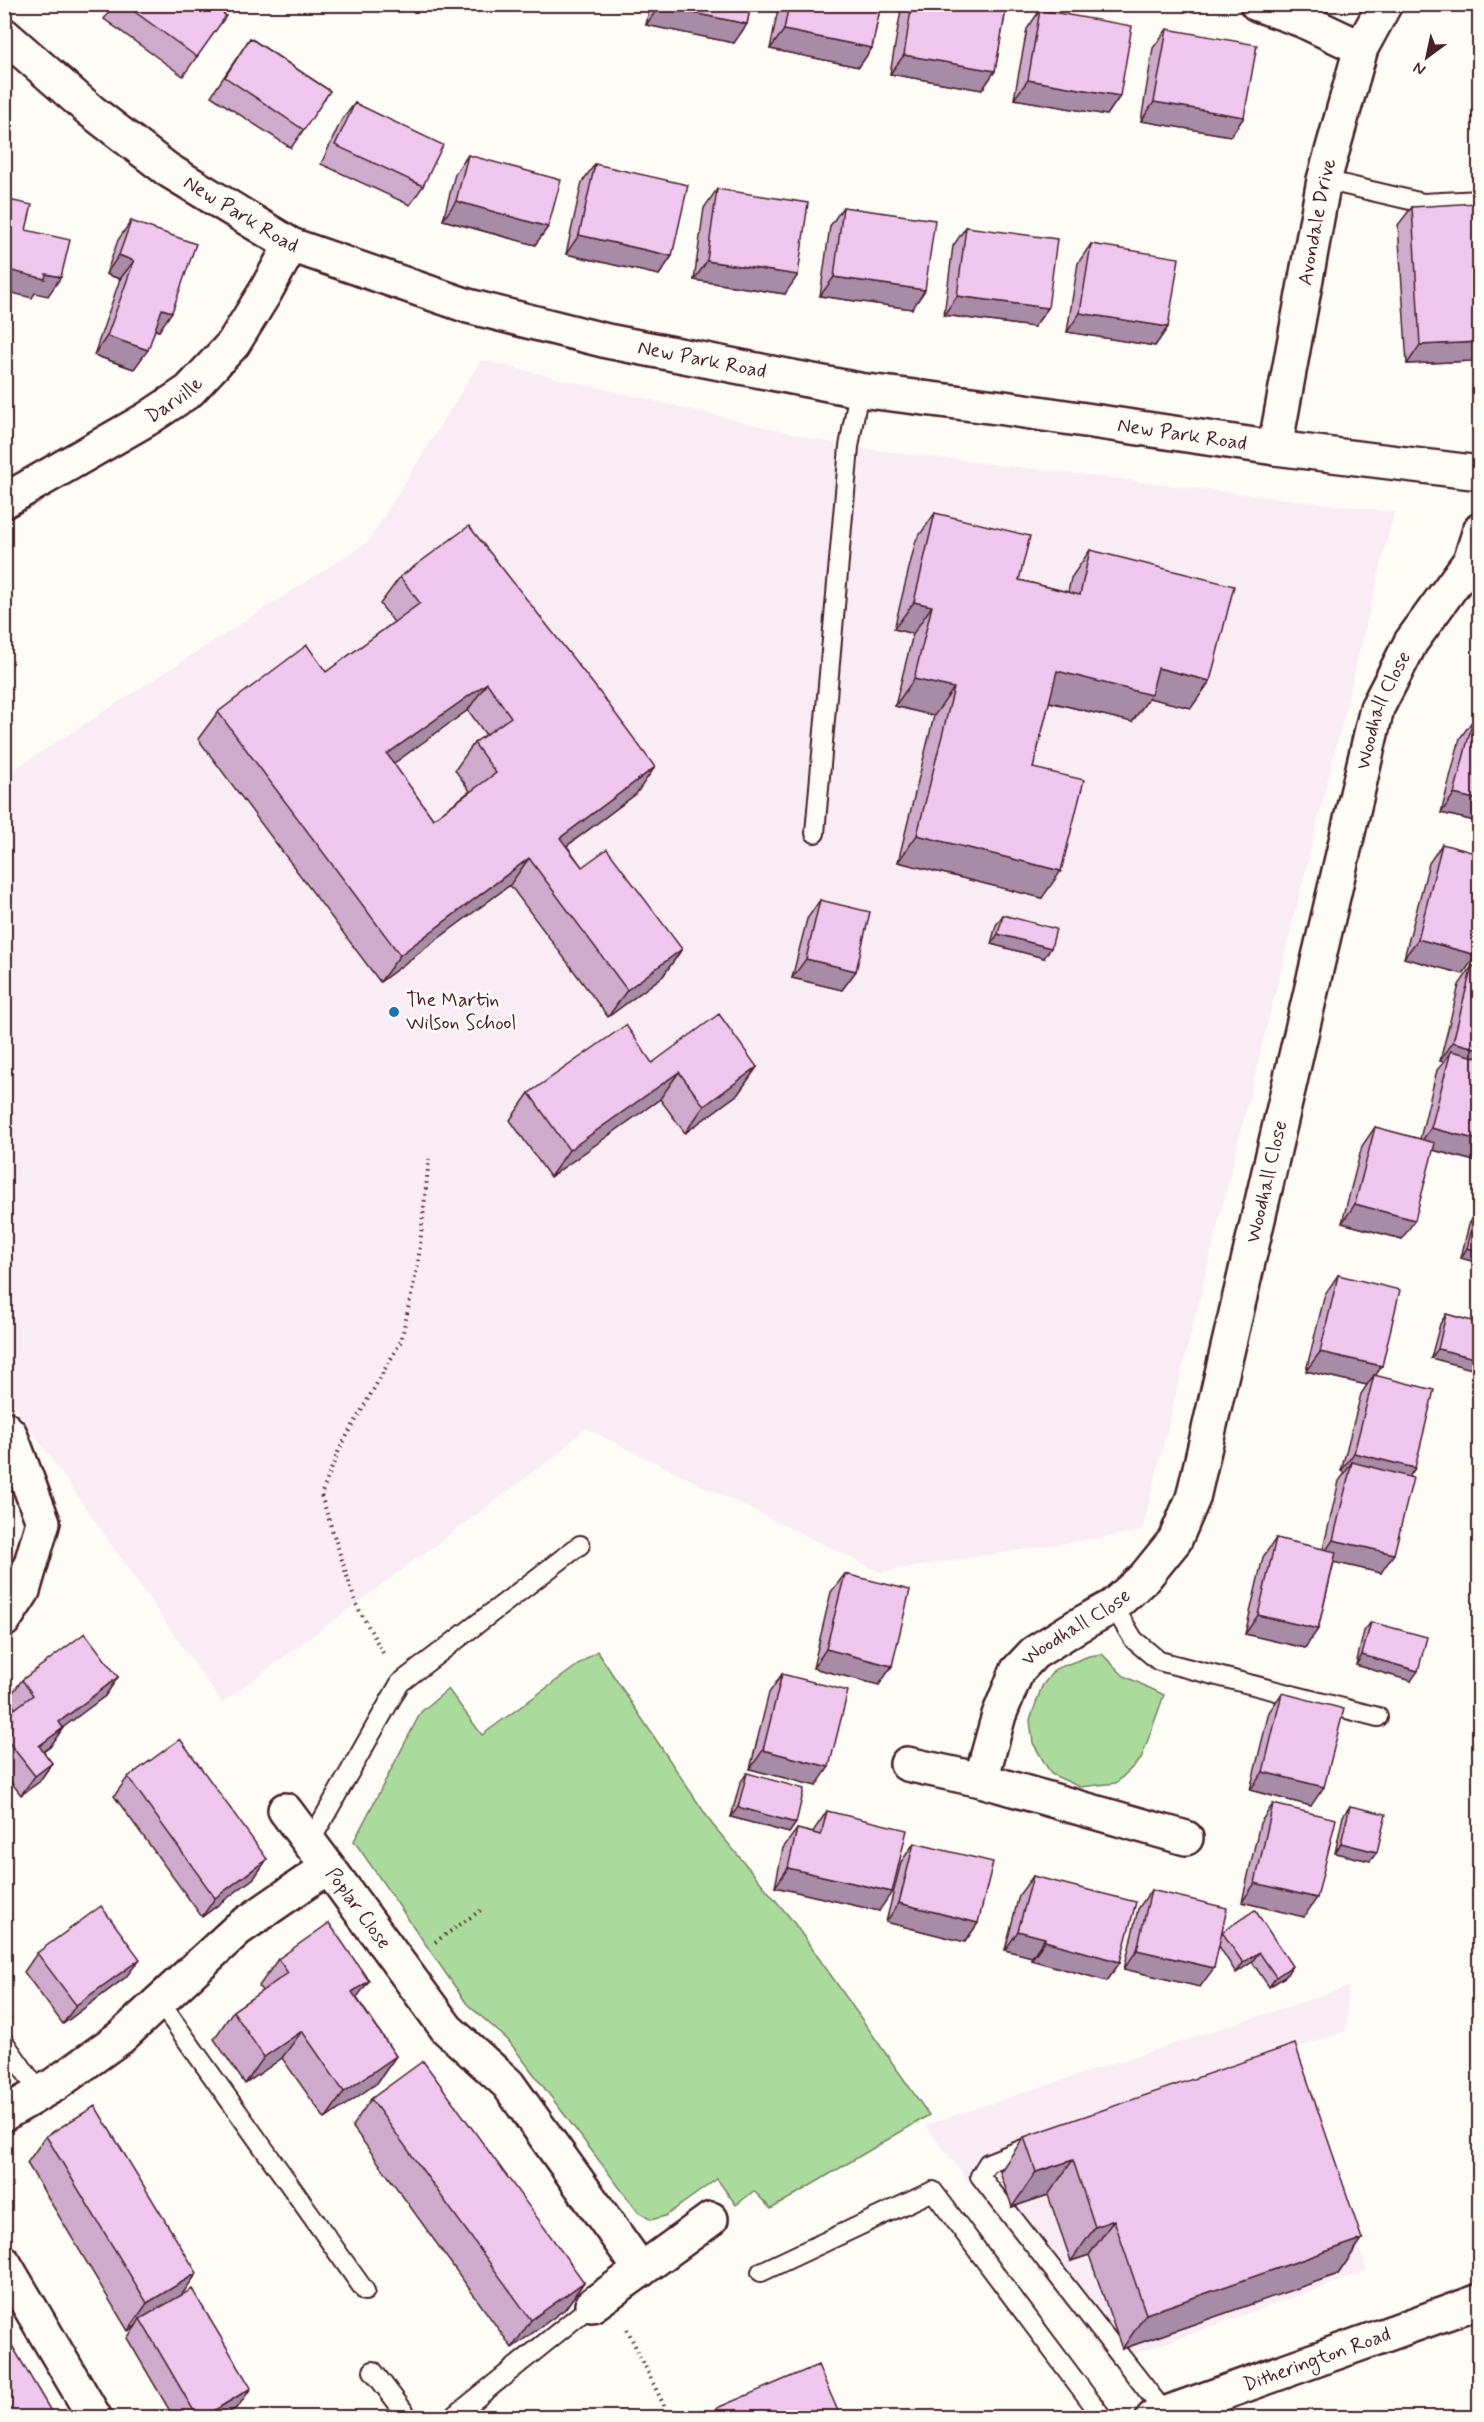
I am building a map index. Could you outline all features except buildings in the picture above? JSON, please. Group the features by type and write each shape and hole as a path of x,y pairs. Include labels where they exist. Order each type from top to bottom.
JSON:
{"street":[{"path":"1257,4 1302,20 1362,48"},
{"name":"Avondale Drive","path":"1275,448 1324,180 1362,48 1385,4"},
{"name":"New Park Road","path":"4,35 91,111 168,170 291,245 468,306 607,341 859,390 1004,408 1275,448 1479,472"},
{"name":"Darville","path":"4,501 147,419 189,391 233,344 291,245"},
{"name":"Woodhall Close","path":"981,1780 999,1715 1017,1671 1035,1653 1113,1606 1144,1577 1175,1540 1193,1498 1377,708 1411,642 1470,561 1479,530"},
{"path":"4,1428 10,1434 43,1522 23,1591 4,1620"},
{"path":"907,1764 981,1780 1186,1838"},
{"path":"285,1810 319,1854"},
{"name":"Poplar Close","path":"4,2114 40,2093 121,2037 319,1854 447,2029 508,2084 641,2270"},
{"path":"600,2299 711,2219"},
{"path":"4,2263 94,2418"},
{"name":"Ditherington Road","path":"1159,2415 1479,2301"}],"lane":[{"path":"1324,180 1424,202 1479,200"},
{"path":"815,833 849,447 859,390"},
{"path":"319,1854 400,1683 580,1545"},
{"path":"1113,1606 1134,1640 1159,1660 1378,1717"},
{"path":"159,2001 365,2291"},
{"path":"4,2042 40,2093"},
{"path":"1053,2137 988,2163 981,2175 1159,2415"},
{"path":"760,2272 933,2191 1103,2418"},
{"path":"452,2418 600,2299"},
{"path":"373,2371 409,2418"}],"path":[{"path":"400,1683 356,1604 321,1495 339,1450 401,1341 418,1264 429,1159"},
{"path":"400,1967 484,1908"},
{"path":"600,2299 670,2418"}],"shaded area":[{"path":"481,360 849,447 1394,512 1142,1531 880,1572 585,1428 555,1456 222,1703 5,1392 4,776 368,542"},
{"path":"1348,1987 1346,2031 1290,2050 1367,2271 1109,2363 925,2125"}],"green space":[{"path":"597,1651 712,1824 792,1920 929,2115 771,2209 754,2191 736,2205 717,2179 665,2216 651,2220 638,2212 508,2040 467,2004 354,1841 421,1712 448,1689 482,1735"},
{"path":"1102,1654 1124,1676 1164,1695 1141,1759 1116,1783 1080,1787 1051,1774 1033,1743 1030,1720 1042,1686 1055,1669 1089,1656"}],"place":[{"name":"The Martin Wilson School","path":"394,1012"}]}
